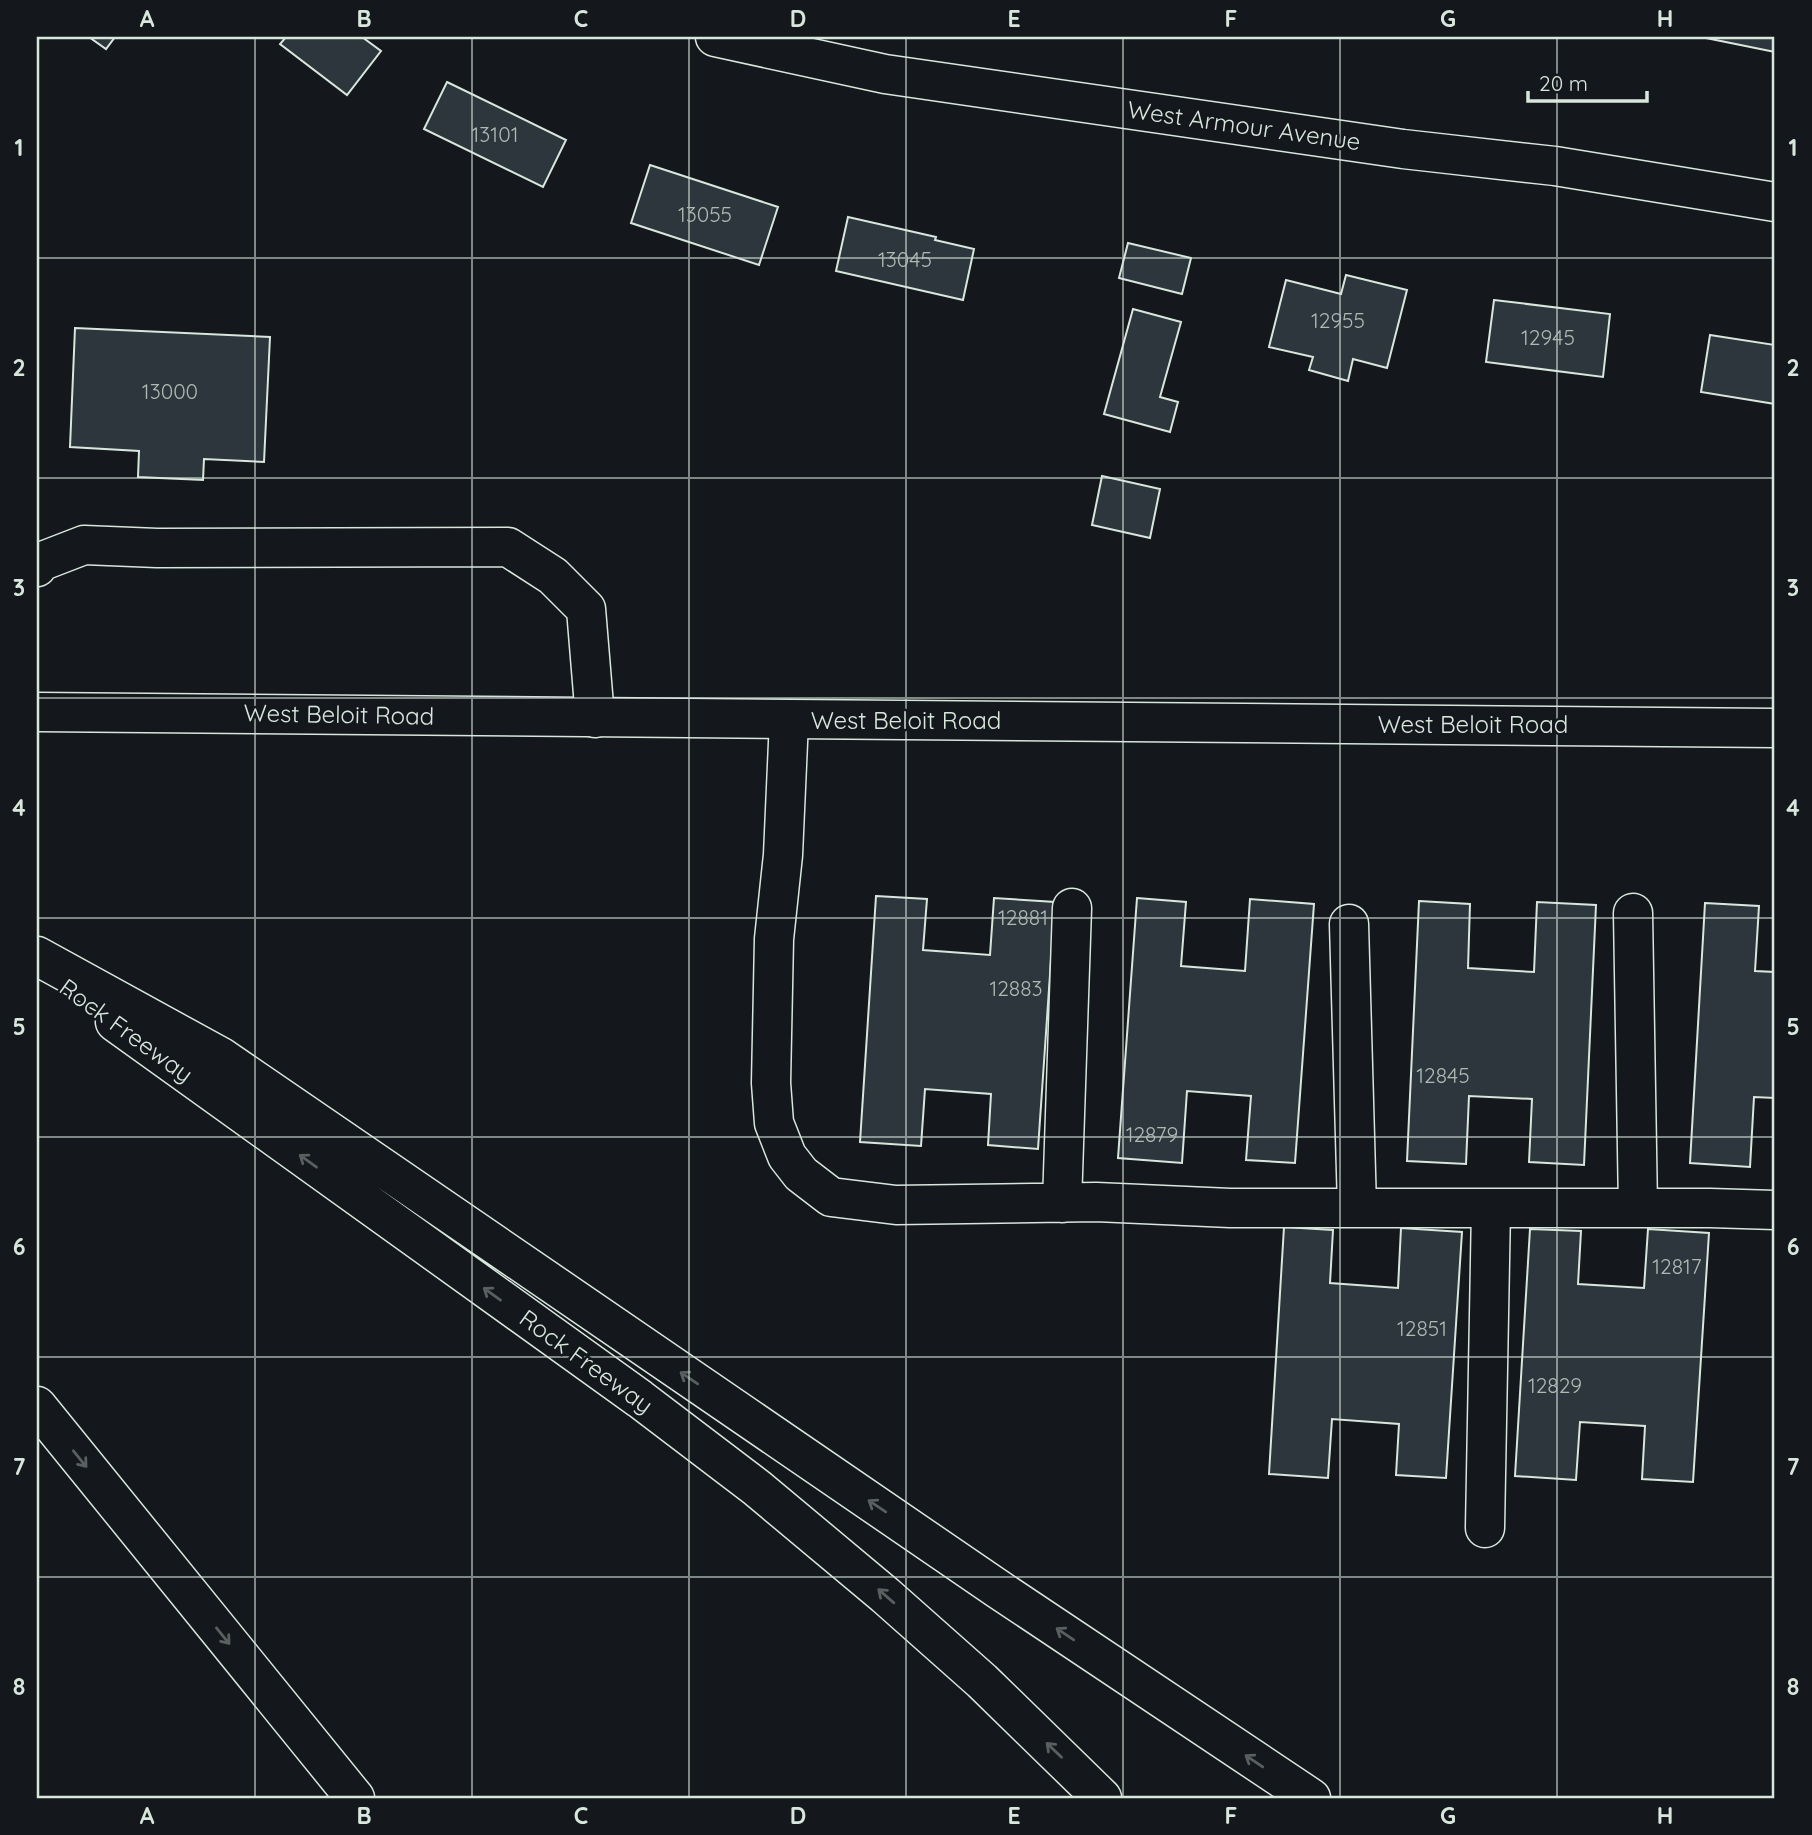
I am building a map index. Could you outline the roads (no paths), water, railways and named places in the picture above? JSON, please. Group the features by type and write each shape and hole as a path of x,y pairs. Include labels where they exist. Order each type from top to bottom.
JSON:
{"main road":[{"name":"West Armour Avenue","path":"715,37 885,74 1403,149 1555,166 1775,202"},
{"path":"37,567 40,562 84,545 157,548 508,547 553,576 586,609 595,718"},
{"name":"West Beloit Road","path":"37,712 1775,728"},
{"path":"789,720 783,855 774,939 771,1083 774,1123 787,1156 802,1174 831,1197 896,1205 1096,1202 1230,1208 1775,1210"},
{"path":"1062,1203 1072,908"},
{"path":"1633,913 1638,1208"},
{"path":"1349,924 1357,1208"},
{"path":"37,956 221,1057 999,1589 1311,1798"},
{"name":"Rock Freeway","path":"37,967 640,1399 758,1488 886,1595 982,1681 1102,1798"},
{"path":"1485,1528 1491,1208"},
{"path":"37,1406 355,1798"},
{"path":"328,1765 360,1798"}]}
